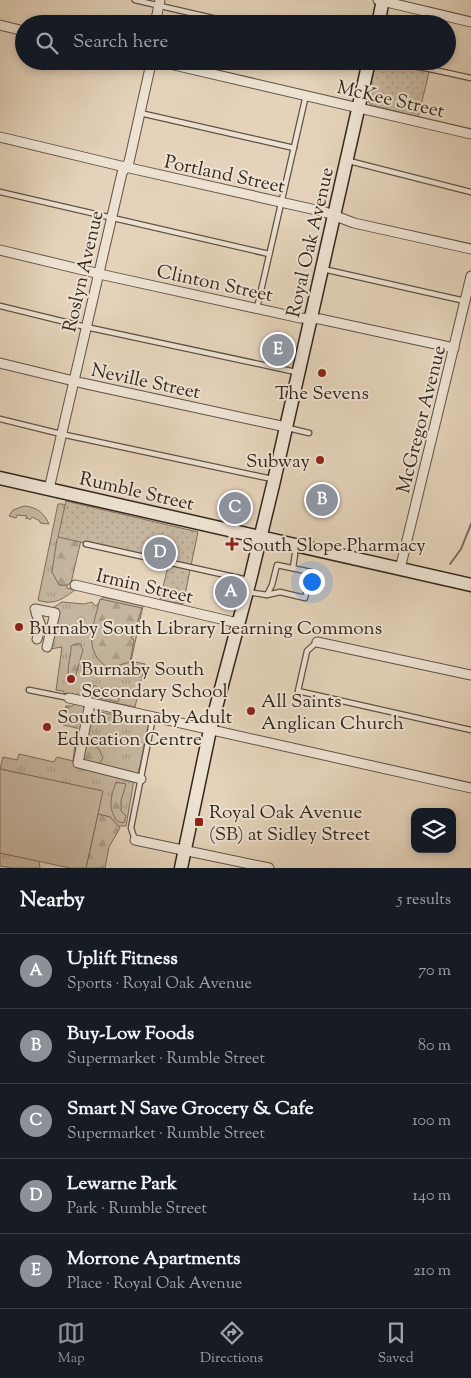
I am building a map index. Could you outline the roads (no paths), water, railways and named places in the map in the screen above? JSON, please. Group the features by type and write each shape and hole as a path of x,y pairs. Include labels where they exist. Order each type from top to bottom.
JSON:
{"street":[{"path":"379,15 381,0 442,15"},
{"path":"456,18 471,22"},
{"path":"0,25 15,28"},
{"name":"Roslyn Avenue","path":"49,489 122,173 129,162 150,70"},
{"name":"McKee Street","path":"196,70 471,134"},
{"name":"Royal Oak Avenue","path":"181,868 210,730 274,480 367,70"},
{"name":"Portland Street","path":"0,137 325,212 354,223 471,249"},
{"name":"Clinton Street","path":"0,250 300,318 311,318 454,348"},
{"name":"McGregor Avenue","path":"400,569 471,276"},
{"name":"Neville Street","path":"0,363 73,381 286,427"},
{"name":"Rumble Street","path":"0,478 296,546 470,582"},
{"name":"Irmin Street","path":"75,585 238,623"},
{"path":"47,611 48,608 56,604"},
{"path":"46,632 55,613 37,607 46,632 47,647"},
{"path":"317,642 471,675"},
{"path":"69,698 471,788"},
{"path":"90,703 78,763 141,778"},
{"path":"135,840 270,868"}],"lane":[{"path":"135,0 159,3 204,15"},
{"path":"438,70 471,78"},
{"path":"258,308 306,95"},
{"path":"140,114 294,148"},
{"path":"346,160 471,192"},
{"path":"0,192 269,254"},
{"path":"322,268 465,301"},
{"path":"0,306 86,327 298,373"},
{"path":"0,419 274,480"},
{"path":"286,427 309,433"},
{"path":"86,544 248,586 267,595 280,592 305,598 311,572 277,564 272,586 267,595"},
{"path":"293,568 296,546"},
{"path":"317,642 307,651 298,691 471,730"},
{"path":"29,690 69,698"},
{"path":"135,840 131,828 153,717"}],"waterway":[{"path":"450,564 461,549 471,524"}],"place":[{"name":"Morrone Apartments","path":"278,350"},
{"name":"The Sevens","path":"322,373"},
{"name":"Subway","path":"320,460"},
{"name":"Buy-Low Foods","path":"322,500"},
{"name":"Smart N Save Grocery & Cafe","path":"235,508"},
{"name":"South Slope Pharmacy","path":"232,544"},
{"name":"Lewarne Park","path":"160,553"},
{"name":"Uplift Fitness","path":"231,592"},
{"name":"Burnaby South Library Learning Commons","path":"19,627"},
{"name":"Burnaby South Secondary School","path":"71,679"},
{"name":"All Saints Anglican Church","path":"251,711"},
{"name":"South Burnaby Adult Education Centre","path":"47,727"},
{"name":"Royal Oak Avenue (SB) at Sidley Street","path":"199,822"}]}
